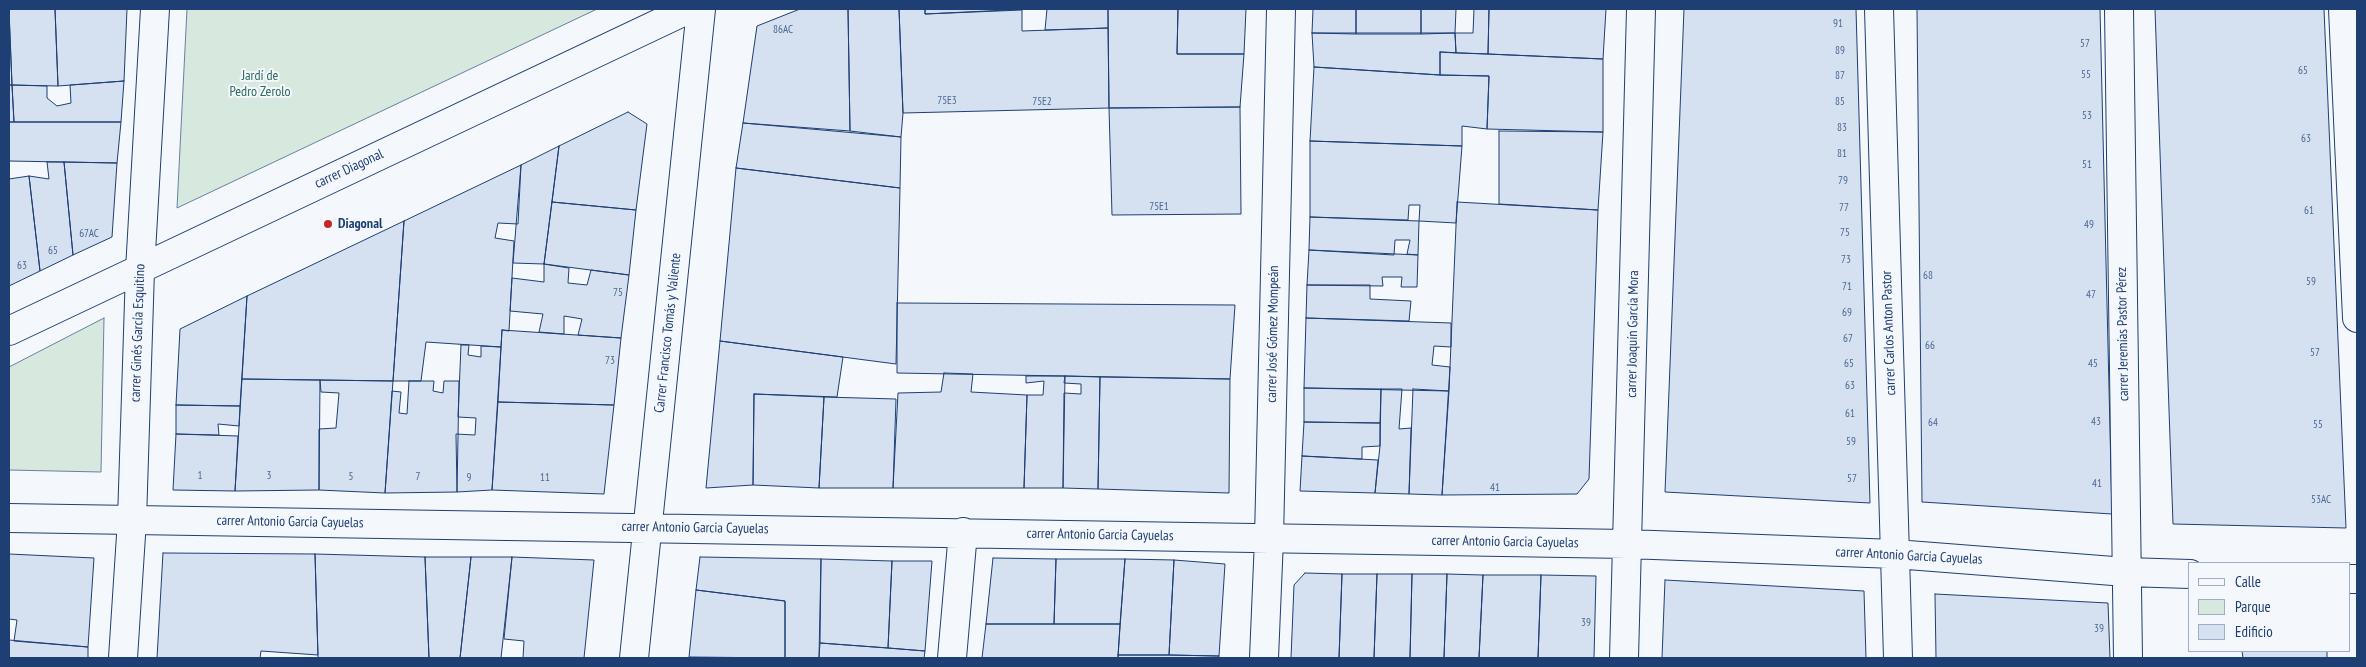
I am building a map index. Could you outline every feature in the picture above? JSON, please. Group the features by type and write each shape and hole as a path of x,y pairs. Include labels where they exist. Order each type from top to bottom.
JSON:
{"street":[{"name":"carrer Ginés García Esquitino","path":"123,658 132,520 140,270 155,9"},
{"name":"carrer Diagonal","path":"9,331 689,9"},
{"name":"Carrer Francisco Tomás y Valiente","path":"634,658 701,9"},
{"name":"carrer José Gómez Mompeán","path":"1264,658 1269,539 1281,9"},
{"name":"carrer Joaquín García Mora","path":"1624,658 1641,9"},
{"name":"carrer Carlos Anton Pastor","path":"1879,9 1898,658"},
{"name":"carrer Jeremías Pastor Pérez","path":"2119,9 2128,658"},
{"path":"2343,9 2357,318"},
{"name":"carrer Antonio Garcia Cayuelas","path":"9,518 1627,544 1895,554 2126,572 2188,574"},
{"path":"952,658 963,532"}],"green space":[{"name":"Jardí de Pedro Zerolo","path":"187,9 597,9 177,208"},
{"path":"104,318 101,472 9,470 9,367"}],"building":[{"path":"9,9 55,9 58,86 12,85"},
{"path":"55,9 127,9 124,81 58,86"},
{"path":"800,9 848,9 850,131 743,123 757,26"},
{"path":"848,9 899,9 903,113 901,137 850,131"},
{"path":"899,9 925,9 925,14 1022,10 1022,31 1108,28 1109,108 903,113"},
{"path":"925,9 1028,9 925,14"},
{"path":"1047,9 1108,9 1108,28 1045,30"},
{"path":"1108,9 1178,9 1177,54 1244,54 1240,107 1109,108"},
{"path":"1178,9 1246,9 1244,54 1177,54"},
{"path":"1313,9 1356,9 1356,34 1312,33"},
{"path":"1356,9 1421,9 1421,34 1356,34"},
{"path":"1421,9 1456,9 1455,33 1421,34"},
{"path":"1474,9 1489,9 1488,54 1456,53 1455,33 1473,33"},
{"path":"1489,9 1606,9 1603,59 1488,54"},
{"path":"1684,9 1856,9 1870,503 1665,492"},
{"path":"1917,9 2100,9 2112,514 1922,502"},
{"path":"2155,9 2324,9 2346,528 2173,524"},
{"path":"9,13 12,85 9,85"},
{"path":"1312,33 1455,33 1456,53 1440,52 1440,75 1314,67"},
{"path":"1440,52 1603,59 1603,132 1487,129 1489,76 1440,75"},
{"path":"1314,67 1440,75 1489,76 1487,129 1462,126 1462,146 1310,141"},
{"path":"124,81 121,122 14,122 12,85 47,86 47,98 57,106 71,103 70,85"},
{"path":"9,85 12,85 14,122 9,122"},
{"path":"1240,107 1241,214 1112,215 1109,108"},
{"path":"628,112 647,124 636,210 552,202 559,146"},
{"path":"9,122 121,122 117,163 9,161"},
{"path":"743,123 901,137 900,188 736,168"},
{"path":"1499,131 1603,132 1598,210 1499,204"},
{"path":"1310,141 1462,146 1456,223 1419,221 1420,205 1409,205 1408,220 1310,217"},
{"path":"559,146 544,264 513,263 521,165"},
{"path":"47,162 64,162 73,255 40,271 29,176 49,179"},
{"path":"64,162 117,163 112,237 73,255"},
{"path":"521,165 518,224 498,223 495,238 514,241 509,331 502,330 501,347 426,342 421,381 393,381 404,221"},
{"path":"736,168 900,188 896,364 720,341"},
{"path":"29,176 40,271 9,286 9,179"},
{"path":"552,202 636,210 629,275 544,264"},
{"path":"1457,202 1598,210 1589,479 1577,494 1442,495"},
{"path":"1310,217 1419,221 1418,255 1407,254 1410,240 1395,240 1394,255 1309,250"},
{"path":"404,221 393,381 242,379 247,296"},
{"path":"1309,250 1418,255 1417,287 1401,287 1402,277 1382,277 1383,286 1307,285"},
{"path":"544,264 569,268 568,283 587,285 591,270 629,275 621,338 578,335 582,319 564,316 564,334 539,332 543,314 510,311 512,278 544,282"},
{"path":"1307,285 1370,285 1370,299 1411,301 1409,321 1306,318"},
{"path":"247,296 240,406 176,405 180,329"},
{"path":"897,303 1235,305 1230,379 897,373"},
{"path":"1306,318 1451,323 1451,347 1434,346 1432,365 1450,367 1449,391 1304,388"},
{"path":"502,330 621,338 614,405 498,402"},
{"path":"720,341 843,357 837,397 754,394 753,485 706,488"},
{"path":"461,345 469,345 468,355 481,357 481,346 501,347 492,490 457,492 456,434 475,435 476,418 458,417"},
{"path":"944,373 973,374 971,392 1027,395 1024,488 893,488 898,393 941,392"},
{"path":"1026,376 1065,376 1063,488 1024,488 1027,395 1043,395 1044,381 1026,383"},
{"path":"1065,376 1100,377 1098,489 1063,488 1064,393 1081,394 1081,384 1064,383"},
{"path":"1100,377 1230,379 1229,493 1098,489"},
{"path":"242,379 320,380 319,490 235,491"},
{"path":"320,380 393,381 385,493 319,490 319,429 336,428 339,393 321,392"},
{"path":"409,381 434,381 433,391 443,393 444,381 459,381 457,492 385,493 392,391 401,392 399,413 407,414"},
{"path":"1304,388 1381,389 1380,423 1304,422"},
{"path":"1381,389 1402,389 1399,429 1411,428 1409,494 1375,493 1380,446"},
{"path":"1413,389 1449,391 1442,495 1409,494"},
{"path":"754,394 824,397 819,488 753,485"},
{"path":"824,397 896,399 893,488 819,488"},
{"path":"498,402 614,405 604,494 492,490"},
{"path":"176,405 240,406 239,426 218,424 219,435 176,434"},
{"path":"1304,422 1380,423 1380,446 1362,447 1362,459 1302,456"},
{"path":"176,434 238,436 235,491 173,490"},
{"path":"1302,456 1378,460 1375,493 1300,491"},
{"path":"163,553 315,554 318,655 261,651 260,658 157,658"},
{"path":"9,554 94,558 88,647 14,641 17,620 9,619"},
{"path":"315,554 425,557 429,658 318,658"},
{"path":"425,557 471,557 460,658 429,658"},
{"path":"471,557 512,557 501,658 460,658"},
{"path":"512,557 594,560 584,658 523,658 524,641 504,639"},
{"path":"700,557 821,559 819,658 785,658 785,601 696,590"},
{"path":"993,558 1056,559 1054,624 986,624"},
{"path":"821,559 892,561 888,648 820,643"},
{"path":"1056,559 1125,559 1120,624 1054,624"},
{"path":"1125,559 1174,560 1169,655 1118,655"},
{"path":"1174,560 1225,564 1219,656 1169,655"},
{"path":"892,561 932,561 925,651 888,648"},
{"path":"1305,573 1342,574 1339,658 1291,658 1294,585"},
{"path":"1342,574 1377,574 1374,658 1339,658"},
{"path":"1377,574 1412,574 1410,658 1374,658"},
{"path":"1412,574 1447,574 1444,658 1410,658"},
{"path":"1447,574 1483,575 1479,658 1444,658"},
{"path":"1483,575 1541,575 1538,658 1479,658"},
{"path":"1541,575 1596,576 1594,658 1538,658"},
{"path":"1665,580 1864,591 1866,658 1662,658"},
{"path":"696,590 785,601 785,658 689,657"},
{"path":"1935,594 2108,603 2110,658 1936,658"},
{"path":"986,624 1120,624 1118,658 982,658"},
{"path":"9,640 88,647 88,658 9,658"},
{"path":"820,643 925,651 924,658 819,658"},
{"path":"2242,652 2327,652 2327,658 2243,658"},
{"path":"1118,655 1219,656 1219,658 1118,658"}],"place":[{"name":"Diagonal","path":"328,224"}]}
